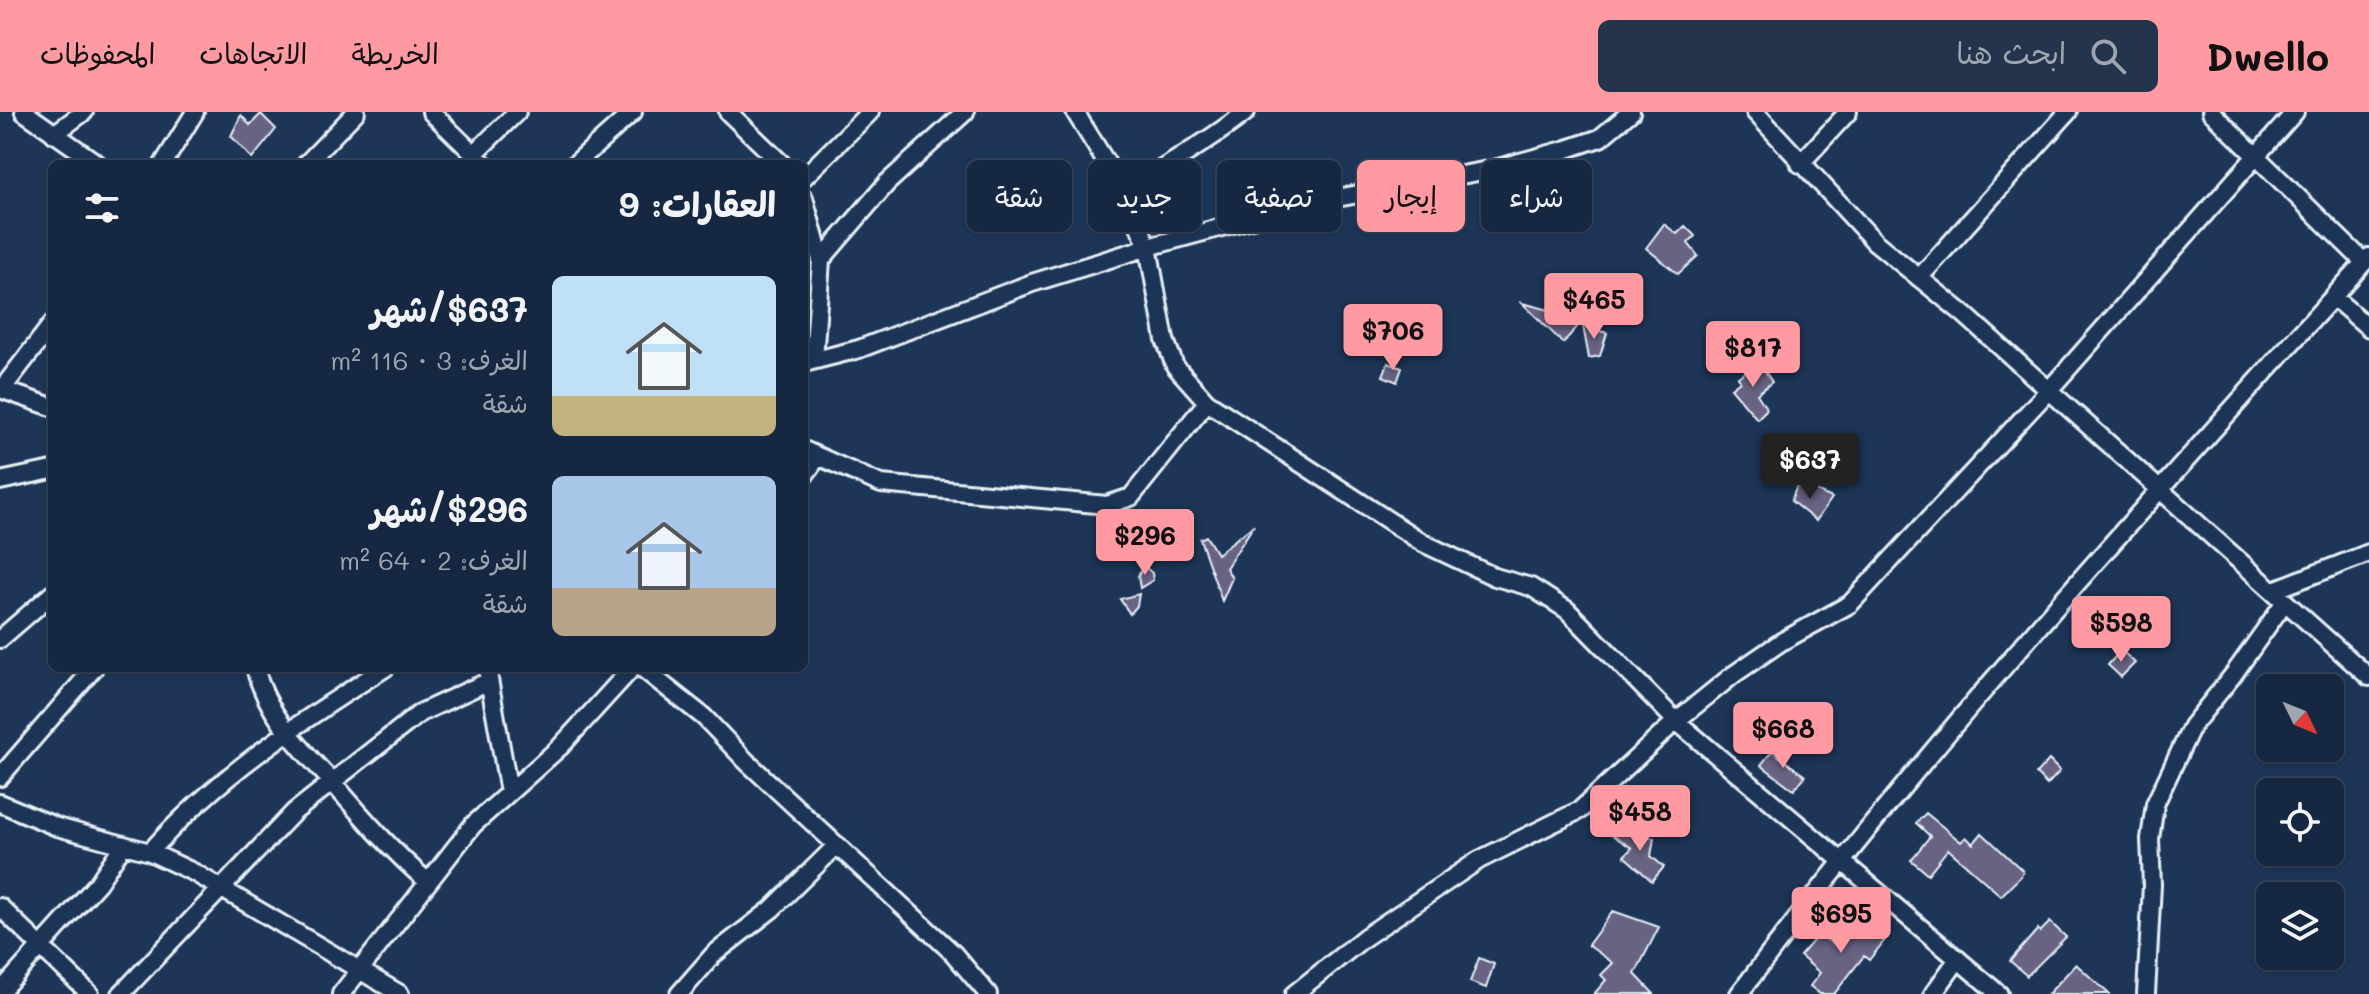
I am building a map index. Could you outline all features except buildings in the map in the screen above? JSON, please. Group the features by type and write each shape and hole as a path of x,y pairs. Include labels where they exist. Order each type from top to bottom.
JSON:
{"street":[{"path":"24,112 92,160"},
{"path":"54,134 84,112"},
{"path":"165,160 184,124 195,112"},
{"path":"310,160 356,112"},
{"path":"431,112 479,159 517,112"},
{"path":"579,160 633,112"},
{"path":"728,112 778,160"},
{"path":"741,125 752,112"},
{"path":"808,173 870,112"},
{"path":"821,260 887,183 965,112"},
{"path":"1075,112 1105,160"},
{"path":"1172,160 1211,139 1246,112"},
{"path":"808,213 821,260 809,362 859,349 1032,283 1148,247 1315,202 1494,169 1550,154 1600,138 1631,112"},
{"path":"1755,112 1875,242 2049,390 2369,677"},
{"path":"1800,164 1848,112"},
{"path":"1919,278 2068,112"},
{"path":"1739,994 1840,859 2159,491 2366,259 2211,112"},
{"path":"1294,994 1365,937 1479,860 1580,810 1676,721 1781,642 1850,604 2049,390 2295,112"},
{"path":"1142,232 1148,247 1165,340 1175,366 1207,402 1423,543 1495,577 1531,587 1567,610 1676,721 1999,994"},
{"path":"2333,297 2369,328"},
{"path":"48,329 1,389 48,406"},
{"path":"811,454 881,484 1107,505 1131,497 1207,402"},
{"path":"0,481 48,471"},
{"path":"2146,994 2152,885 2150,839 2155,804 2192,726 2233,675 2279,596 2369,553"},
{"path":"0,639 48,597"},
{"path":"0,777 91,672"},
{"path":"256,672 260,686 286,733 385,845 428,882"},
{"path":"150,852 187,811 286,733 379,672"},
{"path":"341,994 473,825 561,746 628,672"},
{"path":"647,672 704,717 953,953 988,994"},
{"path":"121,994 171,944 219,887 272,832 420,713 487,675 509,792"},
{"path":"0,803 57,827 122,847 150,852 219,887 400,994"},
{"path":"679,994 714,954 772,909 837,845"},
{"path":"0,992 98,883 122,847"},
{"path":"0,907 90,994"},
{"path":"1933,994 1958,959"}]}
